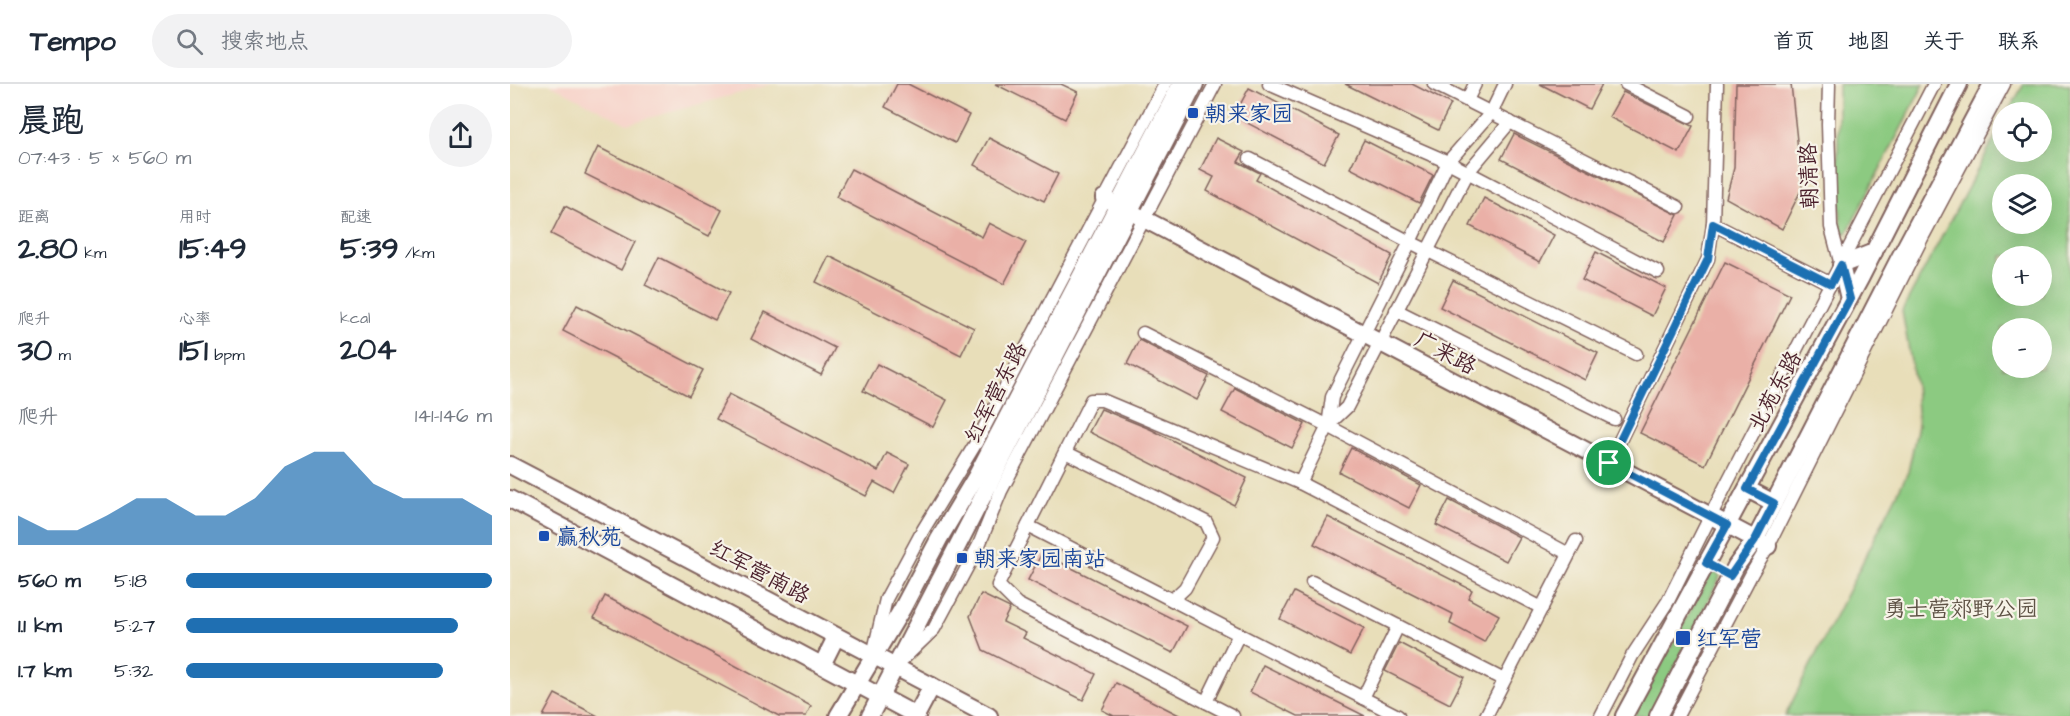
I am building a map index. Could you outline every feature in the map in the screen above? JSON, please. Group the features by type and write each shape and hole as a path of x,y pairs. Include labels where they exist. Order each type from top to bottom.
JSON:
{"main road":[{"name":"红军营东路","path":"838,716 902,609 939,539 977,475 1181,84"},
{"name":"红军营东路","path":"870,716 966,532 1117,205 1195,84"},
{"name":"北苑东路","path":"1624,716 1850,299 1959,84"},
{"path":"1658,716 1730,576 1762,543 1774,503 1992,84"},
{"name":"广来路","path":"1117,205 1762,543"},
{"path":"1850,299 1841,265 1874,252"},
{"name":"红军营南路","path":"510,465 989,716"},
{"path":"1747,489 1774,503"},
{"path":"510,499 916,716 932,686"},
{"path":"1706,563 1730,576"},
{"path":"822,665 836,637"}],"street":[{"path":"1117,205 1165,84"},
{"path":"896,666 934,629 979,544 1001,490 1215,84"},
{"path":"1269,84 1448,162 1658,272"},
{"path":"1434,84 1678,207"},
{"path":"1467,100 1475,84"},
{"path":"1300,483 1328,426 1332,397 1448,162 1491,113 1505,84"},
{"path":"1626,84 1689,116"},
{"path":"1609,463 1708,259 1713,224 1717,84"},
{"name":"朝清路","path":"1829,84 1831,227 1841,265"},
{"path":"1601,716 1632,656 1668,601 1934,84"},
{"path":"1677,716 1752,573 1762,543 2004,84"},
{"path":"1328,426 1347,407 1468,172 1510,122"},
{"path":"1251,159 1410,242 1636,354"},
{"path":"1713,224 1831,284"},
{"path":"1396,310 1614,419"},
{"path":"1143,333 1328,426 1569,554"},
{"path":"1233,716 1017,604 998,585 1091,400 1102,400 1300,483 1542,608"},
{"path":"1065,452 1206,522 1213,537 1185,588 1172,600"},
{"path":"1028,526 1398,716"},
{"path":"1486,716 1576,541"},
{"path":"1312,582 1504,680"},
{"path":"1363,698 1398,626"},
{"path":"1206,702 1239,633"}],"shaded area":[{"path":"550,84 773,84 627,124"}],"green space":[{"path":"1838,84 1924,84 1847,233 1842,233 1841,228"},
{"name":"勇士营郊野公园","path":"2024,84 2070,84 2070,716 1785,716 1908,472 1918,425 1915,384 1902,311 1992,143 1992,162 2052,162 2052,102 2014,102"},
{"path":"1715,572 1720,576 1719,579 1651,716 1634,716 1711,573"}],"building":[{"path":"897,84 908,84 969,115 955,143 885,107"},
{"path":"995,84 1061,84 1078,92 1065,119"},
{"path":"1345,84 1412,84 1451,104 1438,130"},
{"path":"1540,84 1602,84 1589,109"},
{"path":"1736,84 1791,84 1802,188 1782,229 1726,198 1734,168"},
{"path":"1249,88 1339,135 1324,163 1234,116"},
{"path":"1623,92 1693,126 1679,153 1609,117"},
{"path":"1514,134 1678,215 1664,242 1501,159"},
{"path":"989,138 1058,174 1044,201 974,165"},
{"path":"1216,138 1244,152 1238,162 1260,173 1256,180 1392,255 1378,283 1207,191 1214,177 1200,170"},
{"path":"1364,140 1433,175 1419,203 1350,168"},
{"path":"598,147 722,210 709,236 585,174"},
{"path":"851,169 982,237 989,223 1026,242 1004,284 836,197"},
{"path":"1484,198 1554,235 1540,262 1470,226"},
{"path":"565,206 635,242 621,270 551,234"},
{"path":"1596,252 1666,288 1652,316 1582,280"},
{"path":"829,256 974,328 961,355 816,282"},
{"path":"659,257 729,293 715,320 645,285"},
{"path":"1725,262 1790,294 1705,465 1640,433"},
{"path":"1453,280 1598,353 1585,380 1440,307"},
{"path":"577,305 703,370 689,396 563,331"},
{"path":"765,312 835,348 821,375 751,339"},
{"path":"1139,340 1209,376 1197,400 1127,364"},
{"path":"877,364 947,400 933,427 863,391"},
{"path":"1235,388 1305,424 1292,448 1222,412"},
{"path":"729,394 878,471 887,453 909,464 894,493 874,482 866,496 716,419"},
{"path":"1101,409 1150,429 1247,478 1234,505 1089,432"},
{"path":"1351,448 1421,485 1409,508 1339,472"},
{"path":"1449,500 1519,537 1506,561 1436,525"},
{"path":"1328,517 1472,590 1468,598 1499,615 1484,642 1450,624 1453,614 1314,544"},
{"path":"1042,553 1187,626 1173,653 1028,580"},
{"path":"1294,592 1364,628 1350,655 1280,619"},
{"path":"981,594 1010,608 1003,622 1026,633 1023,638 1096,674 1083,700 983,650 970,616"},
{"path":"605,596 811,706 806,716 779,716 594,618"},
{"path":"1399,643 1464,677 1450,704 1385,671"},
{"path":"1263,665 1365,716 1298,716 1250,692"},
{"path":"1116,683 1181,716 1114,716 1102,710"},
{"path":"555,694 598,716 543,716"}],"place":[{"name":"朝来家园","path":"1193,113"},
{"name":"赢秋苑","path":"544,536"},
{"name":"朝来家园南站","path":"962,558"},
{"name":"红军营","path":"1683,638"}],"route":[{"path":"1713,224 1831,284 1841,265 1850,299 1747,489 1774,503 1755,540 1730,576 1706,563 1727,525 1609,463 1708,259 1713,224"}]}
